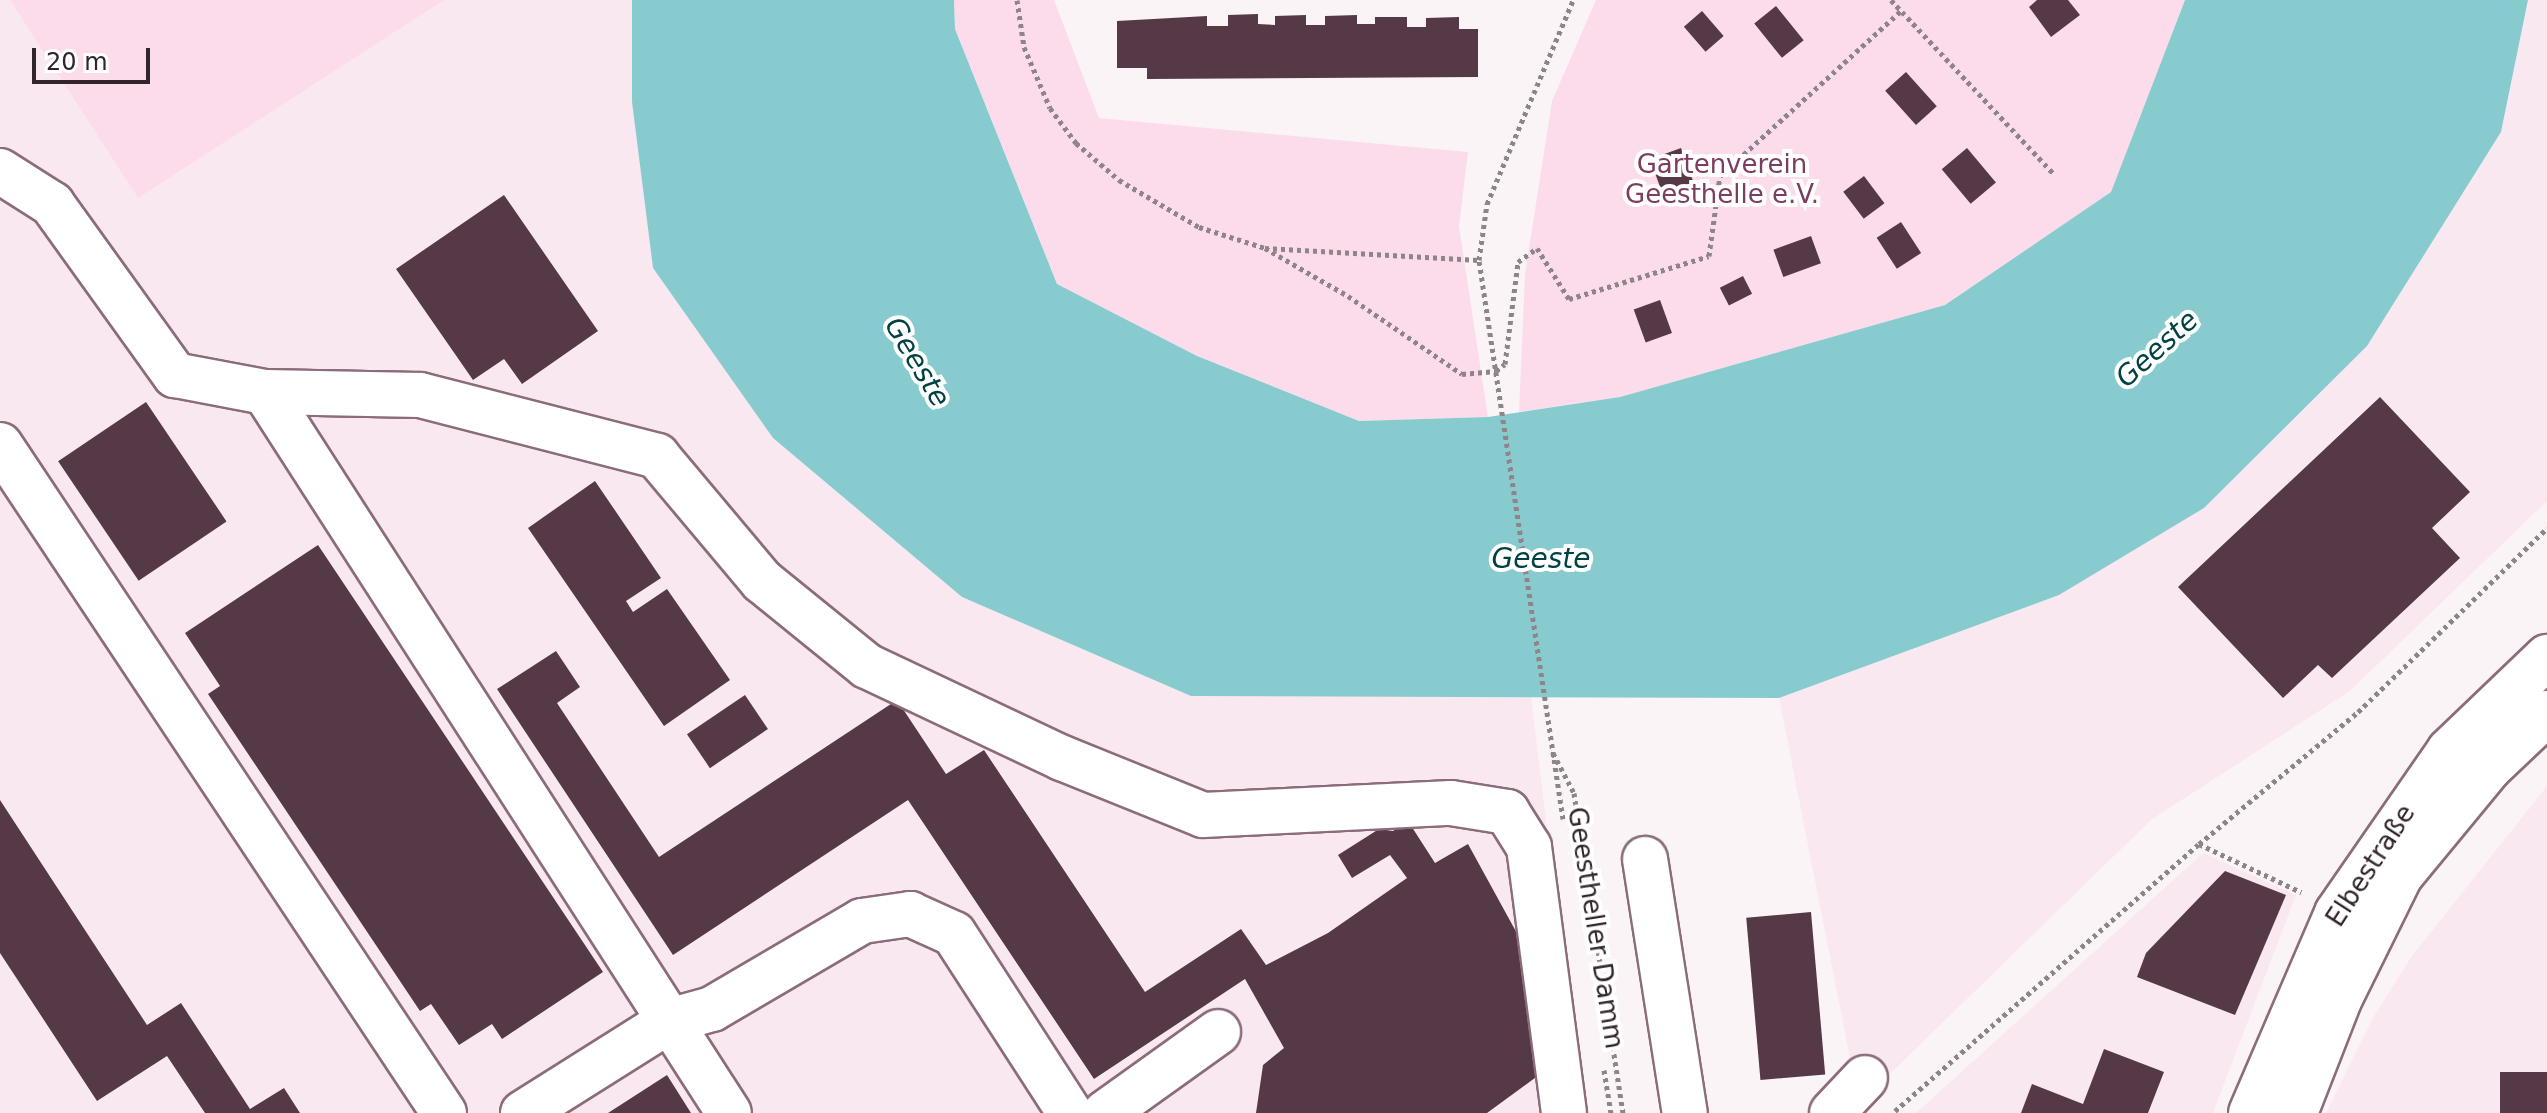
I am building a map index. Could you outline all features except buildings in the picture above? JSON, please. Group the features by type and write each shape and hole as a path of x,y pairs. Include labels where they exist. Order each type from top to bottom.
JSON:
{"main road":[{"path":"0,171 52,204 175,375 265,392 420,395 657,456 762,581 867,666 1062,758 1203,815 1451,803 1507,812 1529,847 1564,1113"},
{"path":"265,392 729,1113"},
{"path":"0,445 444,1113"},
{"name":"Elbestraße","path":"2251,1113 2337,913 2449,751 2547,657"},
{"name":"Elbestraße","path":"2295,1113 2339,1000 2400,876 2489,768 2547,713"},
{"path":"1645,859 1685,1113"},
{"path":"523,1113 669,1021 712,1009 862,921 910,914 954,934 1070,1113"},
{"path":"1105,1113 1218,1032"},
{"path":"1832,1113 1865,1078"}],"path":[{"path":"1017,0 1024,47 1050,108 1076,143 1119,180 1199,227 1265,248 1348,296 1462,374 1496,371 1505,364 1518,262 1537,248 1569,299 1709,256 1720,176 1901,11"},
{"path":"1265,248 1479,260 1487,204 1573,0"},
{"path":"1891,0 2054,174"},
{"name":"Geestheller Damm","path":"1479,260 1544,709 1551,749 1574,793 1623,1113"},
{"path":"1893,1113 2199,844 2358,712 2547,528"},
{"path":"2199,844 2337,913"}],"shaded area":[{"path":"0,0 632,0 632,102 653,268 773,438 962,597 1191,696 1531,695 1581,1113 0,1113"},
{"path":"2528,0 2547,0 2547,501 2350,691 2151,820 1859,1104 1779,698 2059,595 2204,508 2367,346 2501,132"},
{"path":"2547,786 2547,1113 2326,1113 2374,1016 2411,957"},
{"path":"2203,853 2296,895 2213,1113 1916,1113"}],"green space":[{"path":"10,0 444,0 138,198"},
{"path":"954,0 1054,0 1099,118 1468,152 1459,226 1488,417 1359,421 1197,356 1057,284 955,29"},
{"name":"Gartenverein Geesthelle e.V.","path":"1596,0 2185,0 2111,192 1945,305 1620,397 1519,412 1525,274 1552,101"}],"water":[{"name":"Geeste","path":"632,0 954,0 955,29 1057,284 1197,356 1359,421 1488,417 1620,397 1945,305 2111,192 2185,0 2528,0 2501,132 2367,346 2204,508 2059,595 1779,698 1191,696 962,597 773,438 653,268 632,102"}]}
